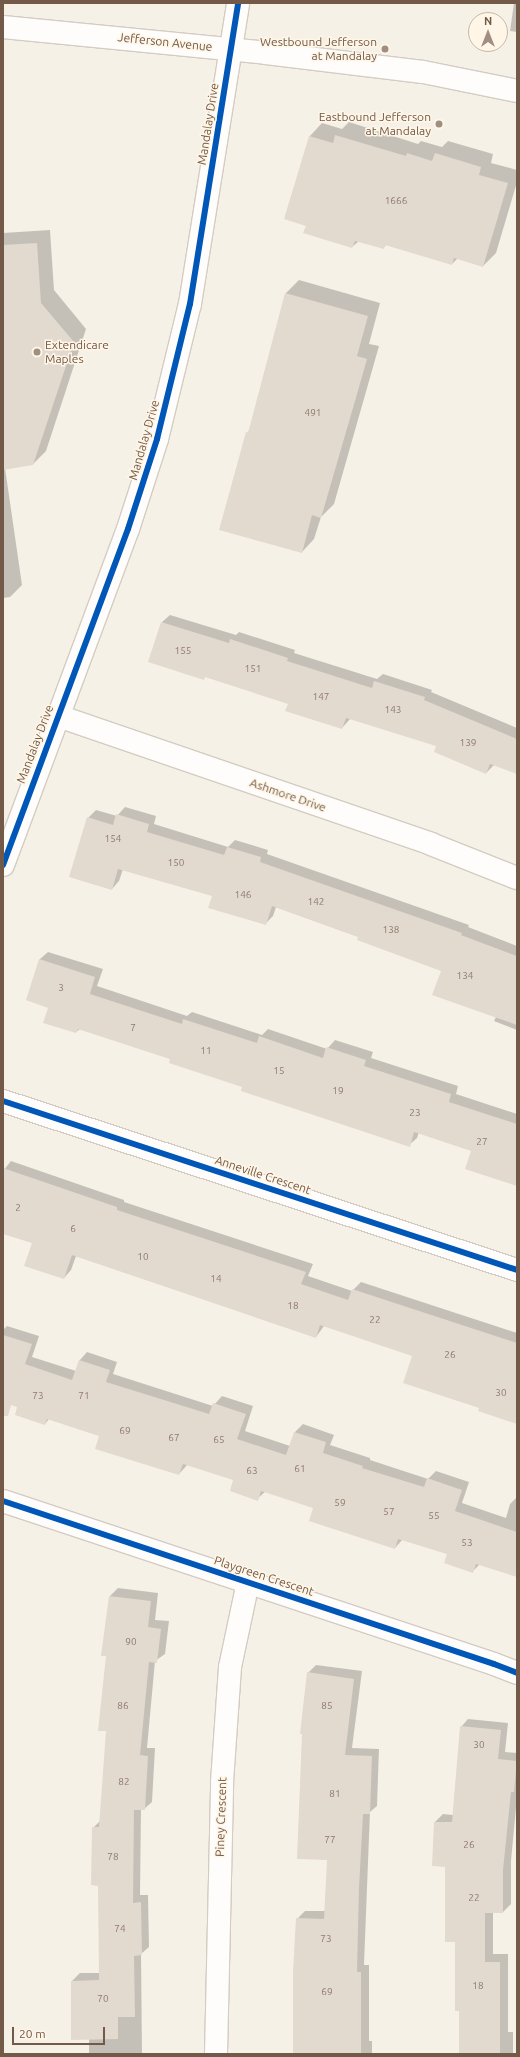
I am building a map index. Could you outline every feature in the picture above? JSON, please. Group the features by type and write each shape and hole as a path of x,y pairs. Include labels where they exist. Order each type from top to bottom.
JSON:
{"street":[{"name":"Mandalay Drive","path":"3,865 128,529 158,439 190,304 232,49 238,3"},
{"name":"Jefferson Avenue","path":"3,27 232,49 423,72 517,91"},
{"name":"Ashmore Drive","path":"58,716 431,844 517,878"},
{"name":"Anneville Crescent","path":"3,1101 517,1270"},
{"name":"Playgreen Crescent","path":"3,1501 494,1664 517,1674"},
{"name":"Piney Crescent","path":"216,2054 222,1782 230,1667 248,1582"}],"building":[{"path":"335,135 406,156 407,153 432,161 435,153 481,167 479,175 508,183 483,267 454,258 452,265 385,245 384,249 355,241 352,248 303,233 306,226 284,219 309,136 333,143"},
{"name":"Extendicare Maples","path":"37,243 41,303 74,342 33,465 3,470 3,245"},
{"path":"285,293 368,316 357,356 367,359 321,518 312,515 302,553 219,530 246,432 248,433"},
{"path":"161,622 229,643 230,639 288,658 287,661 372,688 374,681 425,697 424,700 517,739 517,774 490,764 486,774 434,752 436,746 346,718 342,729 285,711 288,704 205,677 204,680 148,662"},
{"path":"116,814 149,824 147,832 224,855 227,847 261,857 260,862 462,933 461,935 517,956 517,1025 432,995 441,971 357,940 358,937 272,906 266,925 208,908 212,896 118,869 112,890 69,877 87,817 113,825"},
{"path":"39,959 95,977 90,994 182,1024 183,1019 257,1043 259,1036 323,1058 326,1047 366,1060 364,1066 451,1094 449,1102 517,1124 517,1186 465,1169 471,1151 414,1132 410,1147 241,1091 242,1087 169,1063 170,1059 78,1029 76,1033 43,1023 48,1008 26,1000"},
{"path":"3,1168 117,1207 117,1210 306,1272 301,1284 348,1300 352,1289 517,1343 517,1424 478,1411 479,1408 403,1383 412,1356 320,1325 316,1338 72,1255 64,1279 24,1266 32,1243 3,1234"},
{"path":"3,1335 32,1344 25,1364 72,1380 79,1360 110,1370 106,1382 209,1414 213,1403 246,1414 237,1439 286,1455 294,1432 326,1442 323,1453 363,1466 362,1468 424,1487 427,1478 462,1490 455,1511 517,1532 517,1577 476,1564 473,1573 444,1563 447,1554 398,1539 395,1549 309,1521 313,1508 261,1491 258,1501 230,1491 233,1480 183,1464 179,1475 95,1449 99,1436 47,1419 45,1425 15,1415 17,1407 11,1405 8,1416 3,1416"},
{"path":"109,1596 151,1601 148,1627 161,1629 157,1663 149,1662 140,1755 148,1756 145,1810 134,1810 133,1903 141,1902 142,1955 134,1956 135,2017 118,2017 118,2039 71,2040 71,1981 99,1980 98,1886 91,1885 92,1827 99,1827 106,1731 98,1731 106,1656 101,1656"},
{"path":"307,1672 354,1679 345,1755 372,1756 370,1814 363,1814 359,1888 357,1972 361,1972 361,2054 293,2054 293,1972 296,1918 324,1919 327,1860 297,1859 302,1734 300,1734"},
{"path":"460,1726 501,1730 498,1759 517,1761 514,1792 511,1792 503,1870 503,1913 485,1913 485,1962 500,1962 500,2054 459,2054 459,2011 455,2011 455,1942 445,1942 445,1867 432,1866 434,1822 452,1822"}],"cycle path":[{"path":"3,865 128,529 157,439 190,304 238,3"},
{"path":"3,1101 517,1270"},
{"path":"3,1501 494,1664 517,1673"}],"place":[{"name":"Westbound Jefferson at Mandalay","path":"385,49"},
{"name":"Eastbound Jefferson at Mandalay","path":"439,124"},
{"name":"Extendicare Maples","path":"37,352"}]}
